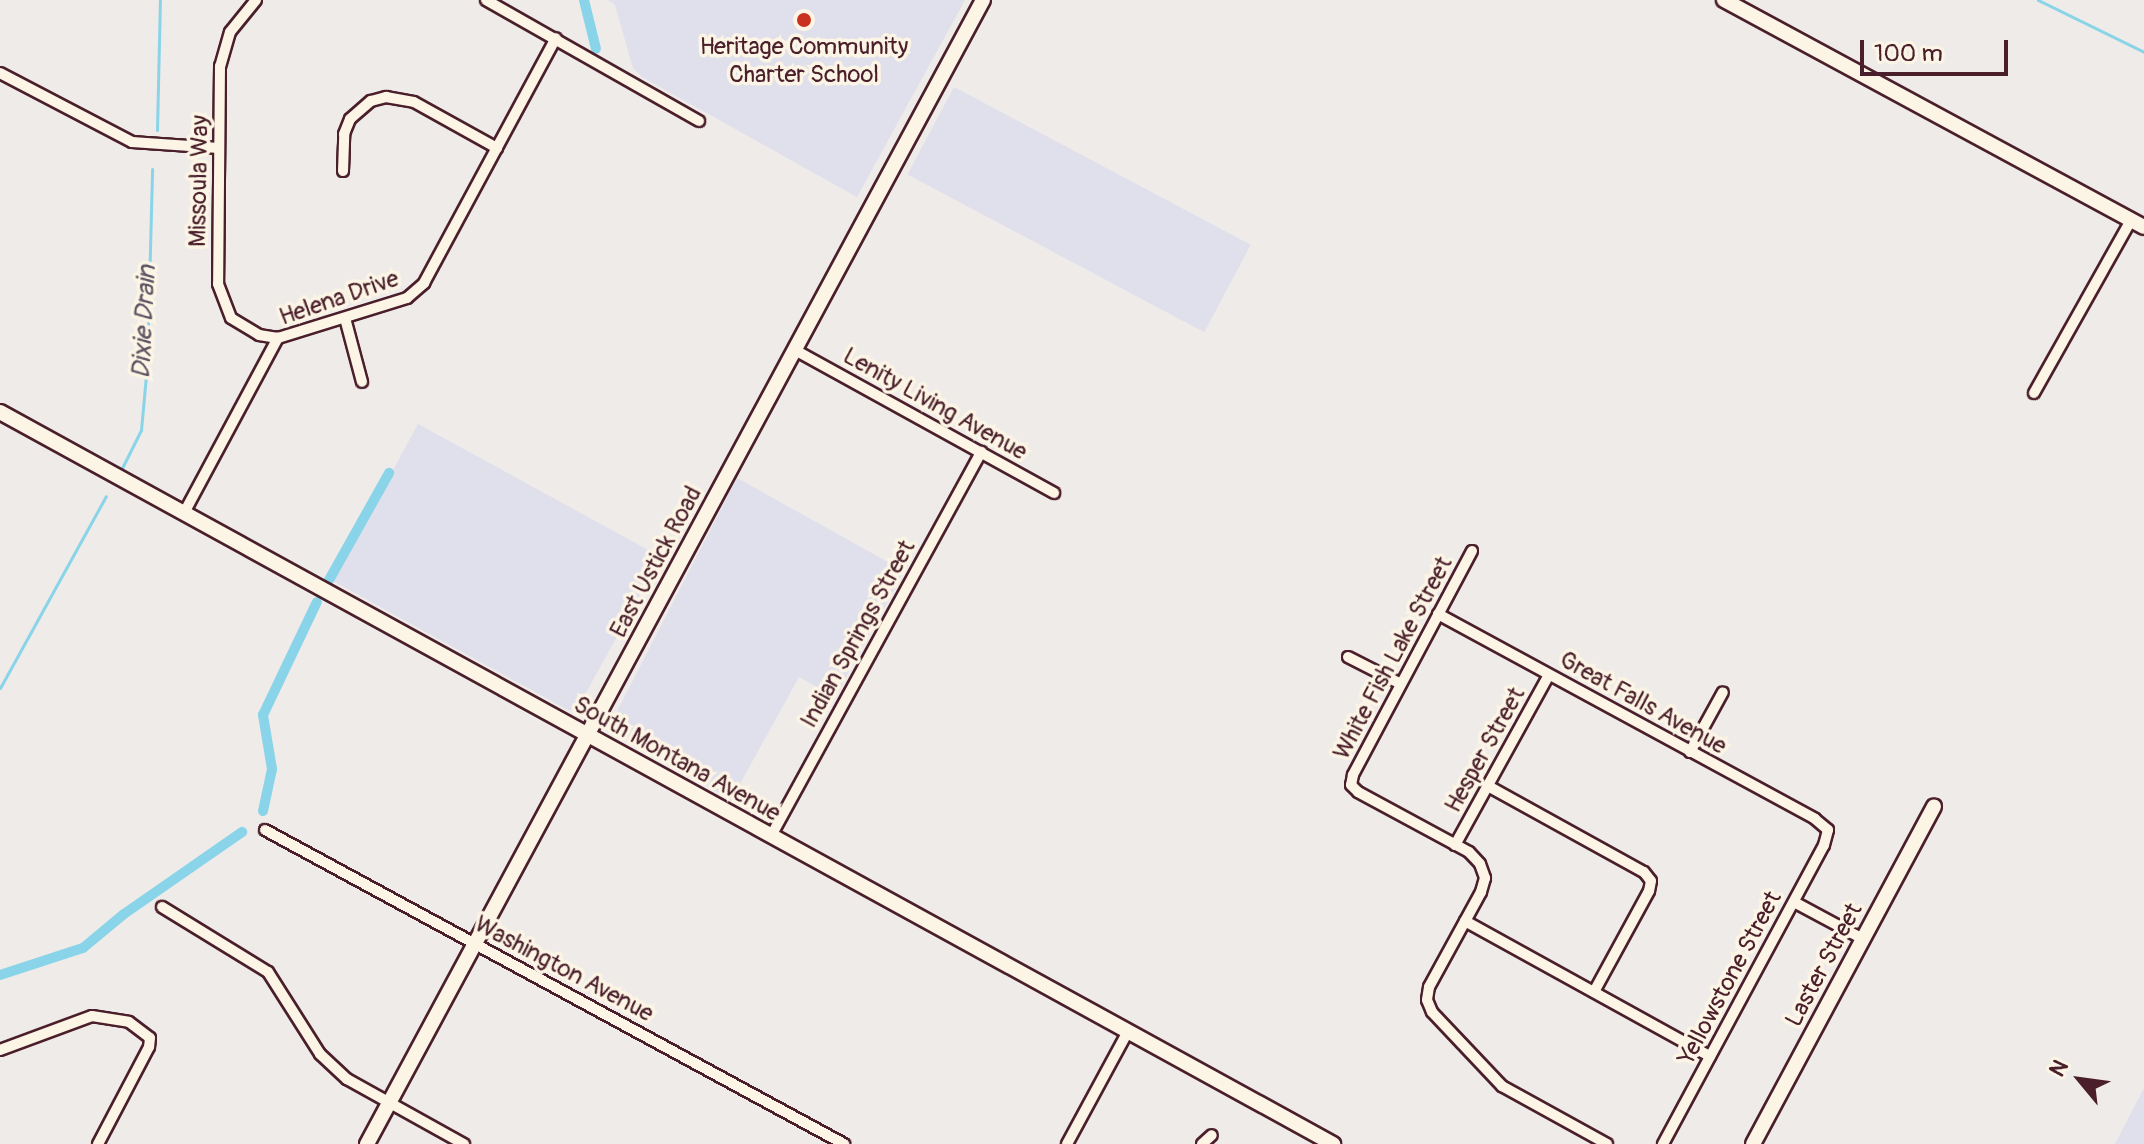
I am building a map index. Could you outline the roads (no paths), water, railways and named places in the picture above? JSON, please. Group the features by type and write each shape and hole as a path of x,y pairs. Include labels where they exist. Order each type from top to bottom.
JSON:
{"street":[{"name":"Missoula Way","path":"256,0 240,17 224,47 220,66 218,284 231,318 259,335 278,338"},
{"path":"486,0 699,121"},
{"name":"East Ustick Road","path":"367,1144 983,0"},
{"path":"1724,0 2138,224 2034,393"},
{"name":"Helena Drive","path":"184,513 278,338 416,292 556,38"},
{"path":"0,73 132,142 219,148"},
{"path":"343,171 344,134 350,119 371,101 386,97 414,102 497,148"},
{"path":"345,318 362,382"},
{"name":"Lenity Living Avenue","path":"795,350 1054,493"},
{"name":"South Montana Avenue","path":"0,412 1333,1144"},
{"name":"Indian Springs Street","path":"771,836 981,452"},
{"name":"White Fish Lake Street","path":"1455,845 1358,792 1351,785 1472,551"},
{"name":"Great Falls Avenue","path":"1438,614 1815,819 1828,830"},
{"path":"1348,657 1401,684"},
{"name":"Hesper Street","path":"1455,845 1549,675"},
{"path":"1690,752 1723,692"},
{"path":"1488,786 1644,872 1651,881 1649,891 1594,992"},
{"name":"Laster Street","path":"1753,1144 1934,806"},
{"name":"Washington Avenue","path":"265,830 844,1144"},
{"name":"Yellowstone Street","path":"1663,1144 1824,845 1828,830"},
{"path":"1455,845 1480,864 1485,878 1429,987 1427,1000 1432,1012 1502,1086 1607,1144"},
{"path":"1794,902 1863,939"},
{"path":"162,907 268,972 320,1054 347,1079 464,1144"},
{"path":"1465,921 1710,1056"},
{"path":"0,1050 92,1016 129,1022 150,1038 149,1047 98,1144"},
{"path":"1067,1144 1128,1031"},
{"path":"1202,1144 1212,1135"}],"waterway":[{"name":"Dixie Drain","path":"157,130 160,0"},
{"path":"584,0 596,49"},
{"name":"Dixie Drain","path":"2038,0 2144,52"},
{"name":"Dixie Drain","path":"121,470 141,430 147,364 152,169"},
{"path":"329,580 389,473"},
{"name":"Dixie Drain","path":"0,688 106,496"},
{"path":"263,811 272,769 263,715 317,602"},
{"path":"0,975 83,948 124,914 242,832"}],"place":[{"name":"Heritage Community Charter School","path":"804,20"}]}
